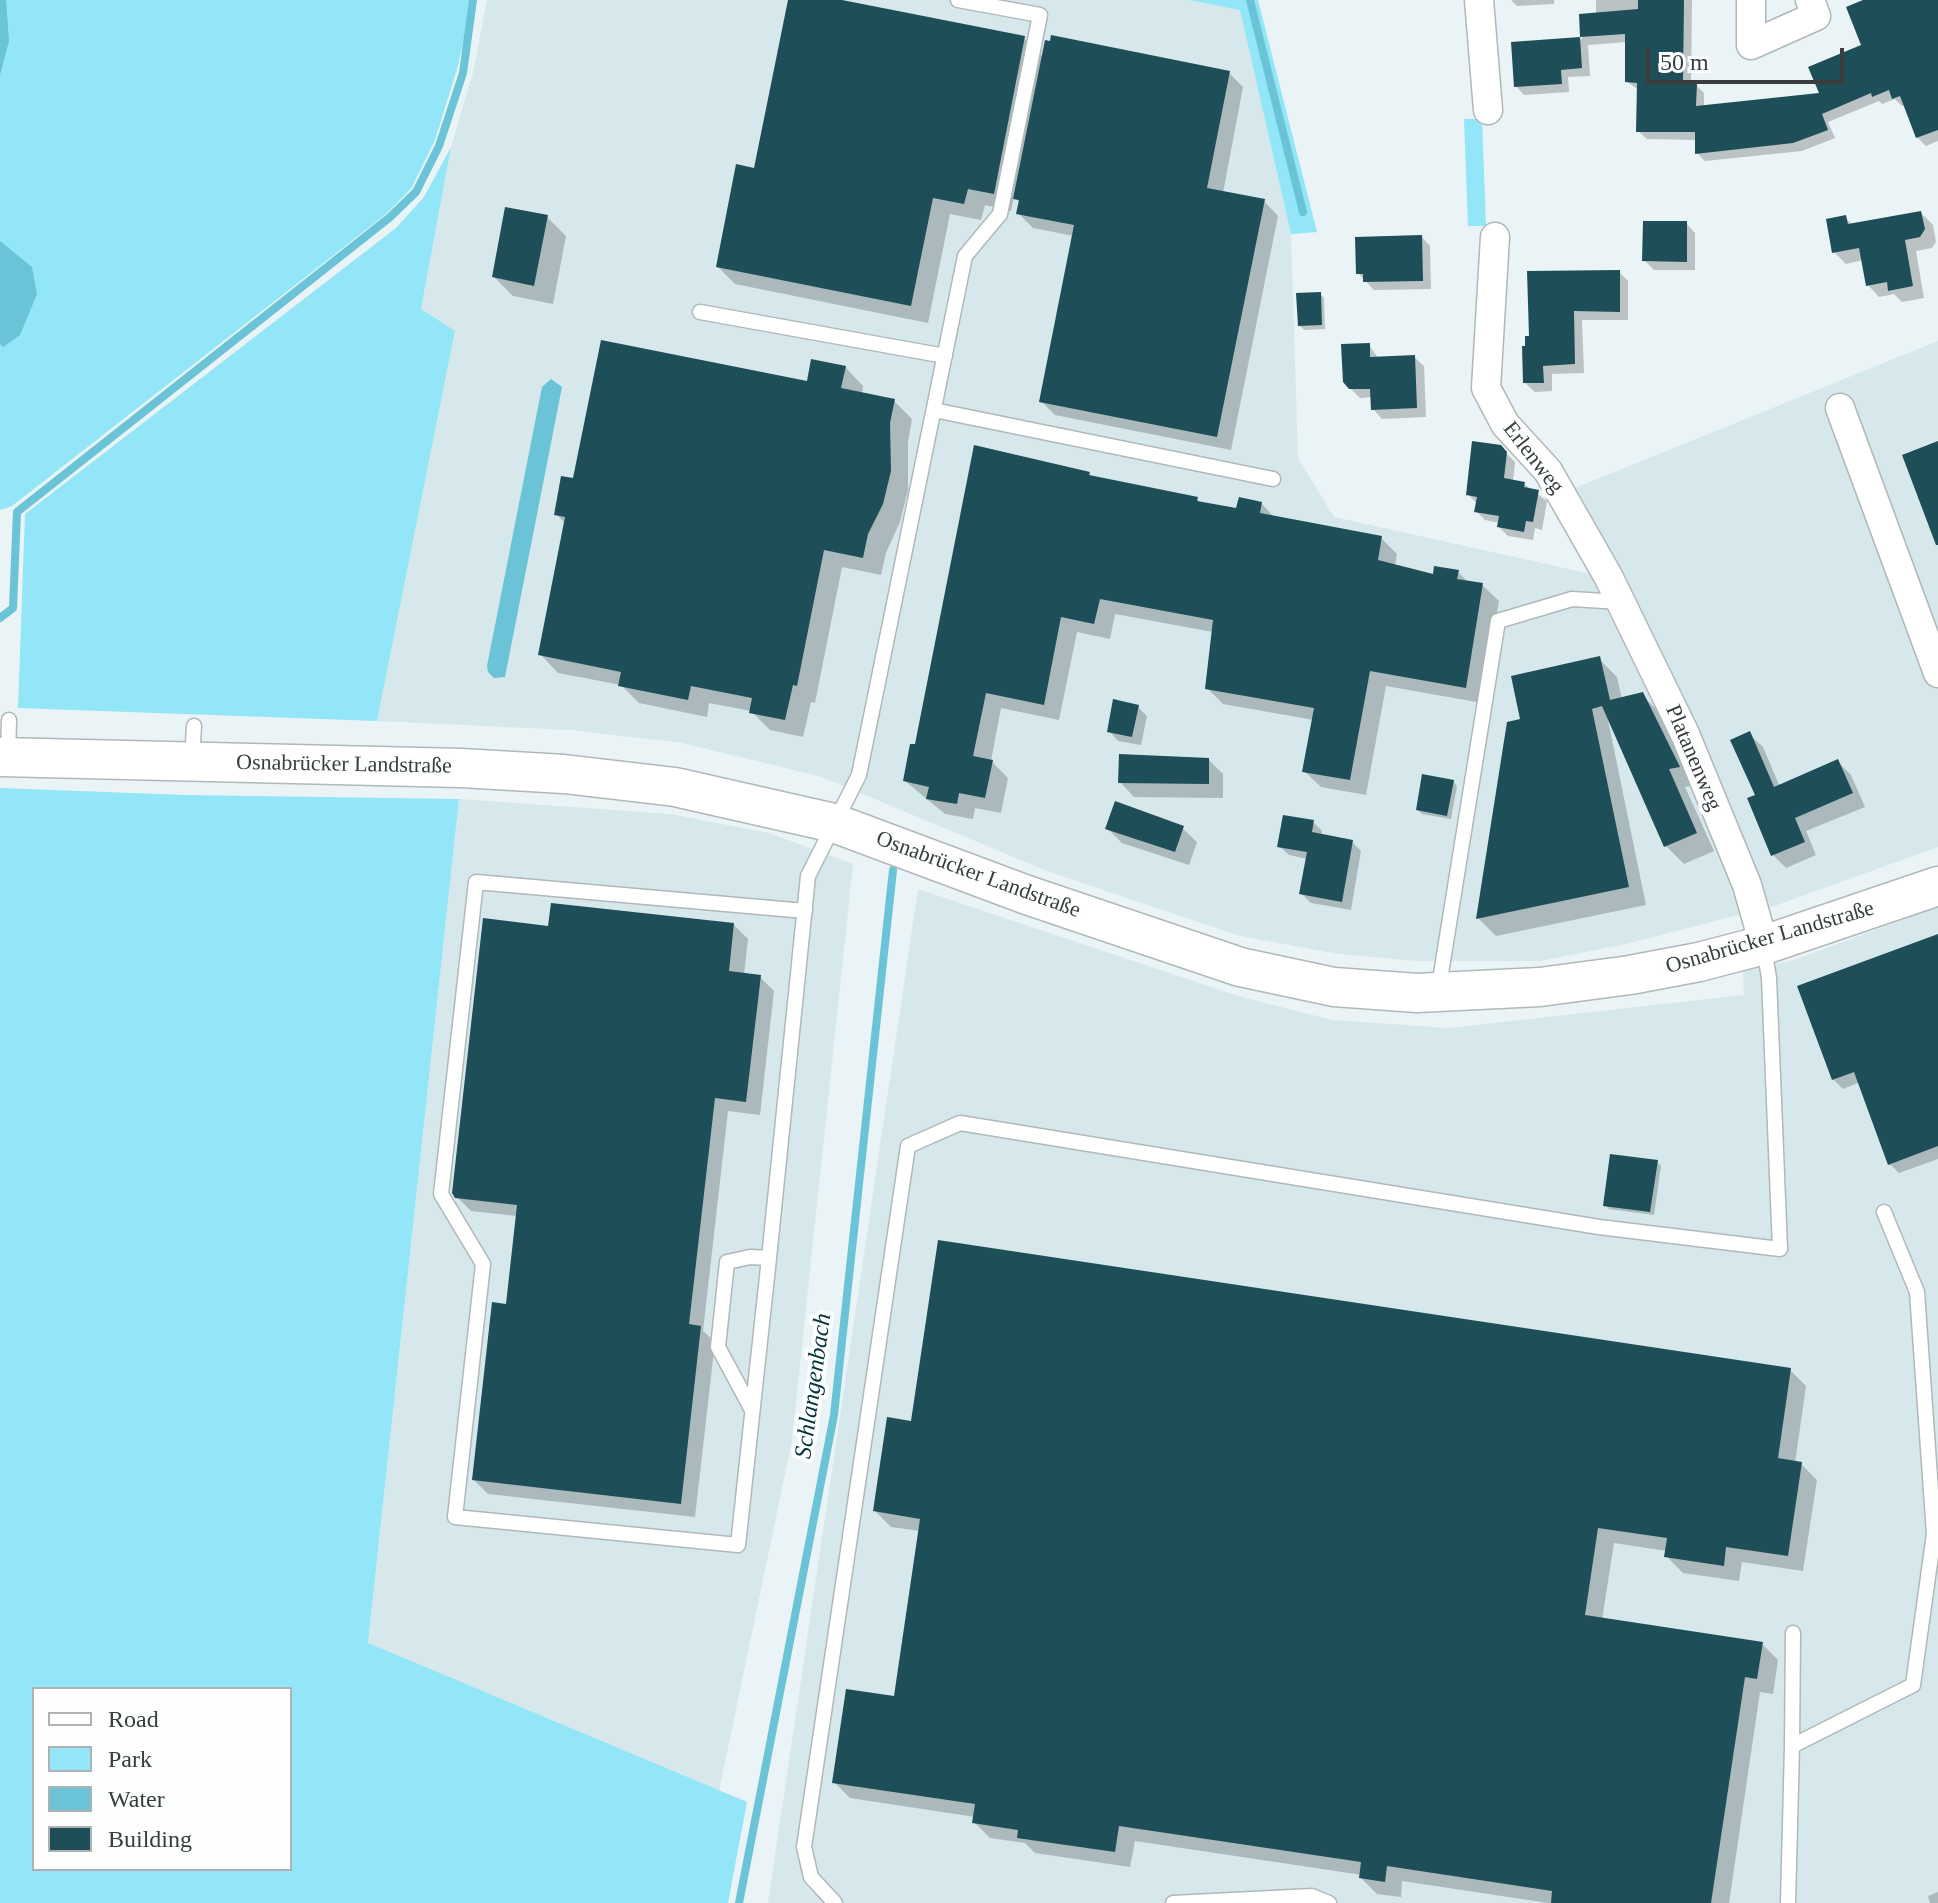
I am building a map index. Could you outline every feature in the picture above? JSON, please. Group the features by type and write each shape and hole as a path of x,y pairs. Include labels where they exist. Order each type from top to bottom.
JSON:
{"street":[{"path":"1479,0 1488,110"},
{"path":"1751,0 1751,45 1816,16 1810,0"},
{"name":"Erlenweg","path":"1495,237 1486,388 1505,424 1548,471 1614,589"},
{"path":"1840,408 1938,673"},
{"name":"Platanenweg","path":"1614,589 1685,734 1747,885 1764,945"},
{"name":"Osnabrücker Landstraße","path":"4,757 193,744 564,774 675,787 834,823 1027,895 1240,967 1334,987 1438,993 1540,987 1630,975 1764,945 1938,886"}],"lane":[{"path":"805,911 476,882 441,1194 483,1264 455,1517 738,1545 769,1258 805,911 808,876 859,775 965,256 1000,214 1040,15 958,0"},
{"path":"700,312 945,356"},
{"path":"934,410 1273,479"},
{"path":"1438,993 1498,621 1614,589"},
{"path":"4,757 9,720"},
{"path":"835,1903 811,1877 804,1847 908,1146 960,1123 1599,1227 1780,1249 1769,978 1764,945"},
{"path":"1792,1746 1913,1685 1934,1534 1917,1292 1884,1212"},
{"path":"752,1410 718,1347 727,1262 750,1257 769,1258"},
{"path":"1788,1903 1793,1633"},
{"path":"1173,1903 1312,1896 1329,1903"}],"shaded area":[{"path":"487,0 1189,0 1240,9 1291,234 1298,458 1334,517 1596,575 1570,490 1938,341 1938,847 1777,905 1626,944 1540,961 1418,961 1338,954 1240,936 1047,871 822,777 683,743 570,730 377,721 455,332 421,309 451,147 473,73"},
{"path":"459,799 670,814 769,833 853,864 792,1440 719,1791 368,1644"},
{"path":"918,889 1238,996 1332,1020 1449,1028 1744,995 1743,970 1794,960 1938,907 1938,1903 768,1903"}],"green space":[{"path":"0,0 469,0 467,27 457,69 435,140 411,189 385,215 12,506 0,510"},
{"path":"1189,0 1258,0 1317,232 1291,234 1240,10"},
{"path":"1464,119 1482,119 1486,226 1468,226"},
{"path":"451,147 421,309 455,331 377,721 18,708 25,514 396,228 424,197"},
{"path":"0,788 185,795 459,799 368,1643 747,1802 728,1903 0,1903"}],"water":[{"path":"0,0 6,0 9,41 0,75"},
{"path":"0,241 32,267 37,294 20,335 3,347 0,344"},
{"path":"551,379 562,387 505,677 494,678 487,666 542,387"}],"building":[{"path":"788,0 842,0 1025,36 994,194 968,189 964,204 933,198 911,306 716,267 736,164 754,168"},
{"path":"1638,0 1684,0 1683,83 1697,83 1696,106 1819,93 1808,67 1861,45 1846,7 1863,0 1938,0 1938,130 1916,138 1900,96 1892,99 1889,90 1872,97 1871,93 1822,114 1828,130 1793,143 1695,154 1695,132 1636,132 1637,83 1625,82 1625,34 1580,37 1579,14 1638,9"},
{"path":"1051,35 1230,71 1207,188 1265,199 1217,437 1039,402 1074,225 1016,214 1019,200 1013,199 1045,40 1050,41"},
{"path":"1580,37 1582,68 1561,70 1562,84 1514,87 1511,42"},
{"path":"505,207 548,215 534,286 492,277"},
{"path":"1921,211 1925,229 1920,237 1905,240 1913,286 1888,291 1887,282 1866,286 1859,248 1832,253 1826,219 1846,215 1848,224"},
{"path":"1643,221 1687,221 1687,262 1642,261"},
{"path":"1422,235 1423,281 1363,282 1363,274 1356,274 1355,237"},
{"path":"1620,270 1620,312 1574,311 1575,364 1543,366 1544,383 1523,383 1522,346 1525,346 1525,336 1529,336 1527,271"},
{"path":"1321,292 1322,325 1298,326 1296,293"},
{"path":"601,340 807,381 811,359 846,366 841,388 895,399 890,423 891,471 883,504 868,534 863,558 824,550 797,686 793,685 785,720 749,713 752,698 691,686 688,700 618,686 621,672 538,655 565,517 554,515 561,476 573,478"},
{"path":"1370,343 1370,357 1415,355 1417,408 1371,410 1370,389 1349,389 1343,382 1341,344"},
{"path":"1472,441 1501,445 1507,452 1504,478 1525,482 1524,487 1539,490 1533,522 1526,521 1524,532 1497,527 1499,516 1474,512 1477,497 1466,495"},
{"path":"1938,441 1938,545 1936,545 1902,455"},
{"path":"974,445 1090,472 1089,475 1198,497 1197,501 1236,508 1239,497 1262,502 1260,513 1382,536 1378,560 1433,574 1434,566 1459,570 1457,579 1483,583 1466,688 1370,671 1350,780 1302,772 1314,708 1205,689 1213,620 1100,599 1094,624 1061,617 1044,705 986,693 973,756 993,760 985,798 959,793 957,804 926,799 929,787 903,781 910,744 915,744"},
{"path":"1600,656 1610,700 1643,692 1680,767 1669,769 1697,833 1664,847 1602,706 1592,709 1629,887 1476,919 1507,722 1520,719 1511,676"},
{"path":"1113,699 1139,705 1132,737 1107,732"},
{"path":"1750,731 1774,787 1838,759 1853,793 1795,818 1805,842 1771,856 1747,798 1755,795 1730,740"},
{"path":"1119,754 1209,758 1209,784 1118,783"},
{"path":"1422,774 1454,780 1447,816 1416,810"},
{"path":"1115,801 1184,826 1175,852 1105,829"},
{"path":"1283,815 1314,820 1312,832 1353,840 1342,902 1299,894 1307,852 1277,847"},
{"path":"551,903 734,923 729,971 761,975 746,1102 715,1098 689,1324 701,1326 681,1504 472,1480 492,1302 506,1304 517,1205 455,1198 452,1193 483,918 548,926"},
{"path":"1938,934 1938,1146 1888,1165 1854,1072 1832,1080 1797,986"},
{"path":"1610,1154 1658,1160 1650,1212 1603,1206"},
{"path":"938,1240 1791,1368 1778,1458 1802,1462 1788,1556 1726,1547 1724,1566 1664,1557 1667,1538 1598,1528 1585,1615 1763,1642 1757,1679 1745,1677 1711,1903 1551,1903 1552,1891 1387,1866 1385,1882 1359,1878 1361,1862 1119,1826 1115,1852 1017,1838 1018,1830 972,1823 975,1804 832,1783 846,1689 894,1696 920,1519 873,1511 887,1417 911,1421"}],"waterway":[{"path":"0,618 13,608 17,512 389,218 416,192 439,146 463,73 473,0"},
{"path":"1250,0 1303,212"},
{"name":"Schlangenbach","path":"739,1903 834,1415 893,870"}]}
